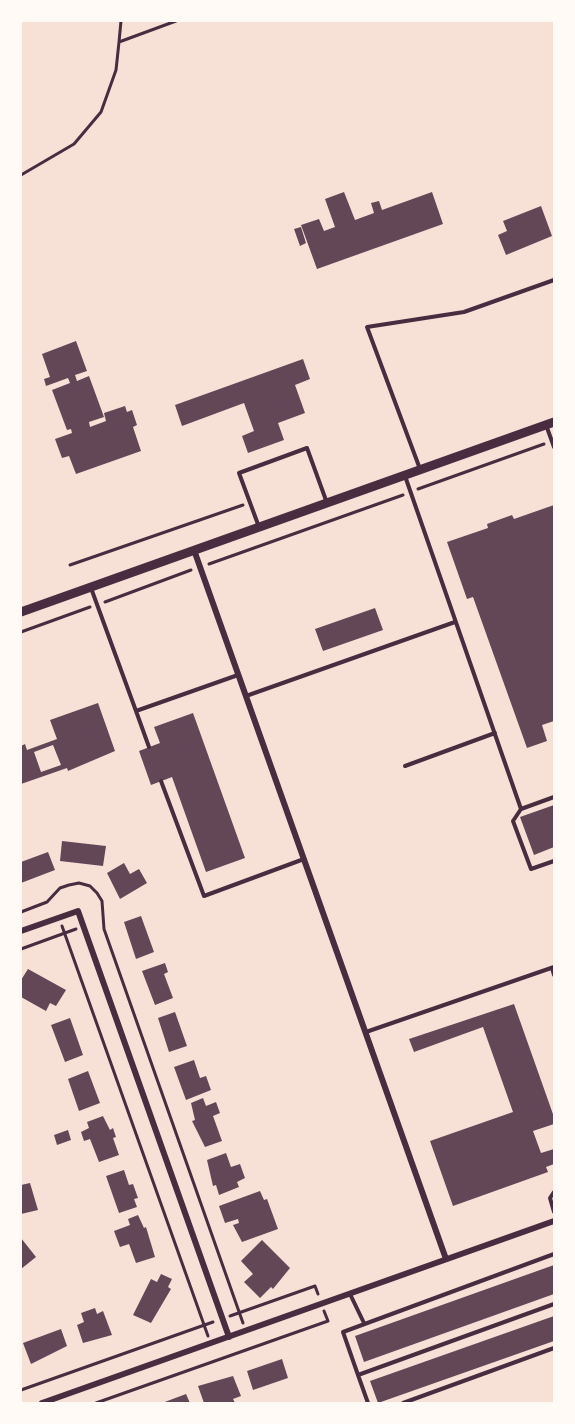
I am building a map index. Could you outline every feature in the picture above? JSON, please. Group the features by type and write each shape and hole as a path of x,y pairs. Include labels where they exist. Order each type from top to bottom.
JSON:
{"street":[{"path":"21,612 550,423"},
{"path":"194,550 446,1259"},
{"path":"21,931 78,911 229,1336"},
{"path":"42,1403 554,1221"}],"lane":[{"path":"420,470 367,327 464,312 554,280"},
{"path":"550,423 554,447"},
{"path":"259,527 239,473 307,448 327,503"},
{"path":"404,475 521,808"},
{"path":"91,587 149,747"},
{"path":"246,696 456,622"},
{"path":"136,711 238,675"},
{"path":"405,766 495,733"},
{"path":"161,781 204,896 304,859"},
{"path":"554,797 521,808 513,822 531,869 554,861"},
{"path":"365,1032 553,968 554,975"},
{"path":"554,1192 550,1198 554,1212"},
{"path":"368,1403 343,1332 554,1254"},
{"path":"350,1294 364,1323"},
{"path":"358,1375 554,1304"},
{"path":"403,1403 554,1348"}],"path":[{"path":"21,175 55,158 74,144 101,112 116,70 121,21"},
{"path":"119,42 176,21"},
{"path":"21,632 552,441"},
{"path":"70,566 250,502"},
{"path":"21,912 47,902 60,888 79,883 90,886 102,901 104,929 245,1331"},
{"path":"59,918 211,1343"},
{"path":"21,949 84,927"}],"building":[{"path":"344,192 355,220 374,213 371,203 379,201 382,210 432,192 443,224 317,269 301,225 319,219 324,231 335,227 325,199"},
{"path":"541,206 552,236 506,255 498,235 507,231 503,221"},
{"path":"301,227 306,243 300,246 294,229"},
{"path":"76,341 87,371 75,375 77,381 89,376 104,417 89,422 90,427 106,421 104,413 125,406 127,412 132,410 137,425 133,427 141,451 76,474 69,456 62,458 55,439 72,433 71,429 67,430 52,390 70,383 68,378 46,386 44,379 50,377 42,354"},
{"path":"303,359 310,379 295,385 305,413 278,423 284,440 248,453 242,436 254,431 244,403 182,426 175,405"},
{"path":"554,505 554,721 542,725 547,741 527,748 473,597 467,599 447,542 488,528 487,524 512,515 514,519"},
{"path":"375,608 383,630 323,651 315,629"},
{"path":"98,703 115,751 68,771 67,768 21,784 21,746 25,744 27,750 57,739 50,720","holes":["53,745 61,765 41,772 34,752"]},
{"path":"193,713 245,858 206,872 172,777 151,785 139,751 160,743 154,727"},
{"path":"554,805 554,847 534,855 520,817"},
{"path":"62,841 106,846 103,866 60,861"},
{"path":"48,852 55,870 21,883 21,862"},
{"path":"124,863 130,874 139,869 147,883 120,899 107,873"},
{"path":"141,916 154,952 136,959 124,922"},
{"path":"165,963 168,972 164,974 173,998 155,1005 142,971"},
{"path":"28,969 66,990 56,1006 50,1003 46,1011 21,997 21,980"},
{"path":"514,1004 554,1117 554,1124 533,1131 541,1153 554,1149 554,1164 546,1167 548,1172 453,1206 430,1141 513,1112 483,1027 414,1052 409,1039"},
{"path":"175,1012 187,1046 169,1052 158,1018"},
{"path":"70,1018 83,1055 65,1062 51,1025"},
{"path":"194,1060 200,1078 206,1076 211,1090 186,1100 174,1067"},
{"path":"88,1071 100,1103 79,1111 68,1079"},
{"path":"203,1098 206,1106 216,1102 220,1113 213,1116 222,1141 205,1147 192,1121 195,1120 191,1103"},
{"path":"103,1116 110,1130 113,1128 116,1137 113,1138 119,1155 99,1162 90,1139 84,1141 81,1132 89,1128 87,1122"},
{"path":"68,1130 71,1140 57,1145 54,1135"},
{"path":"226,1153 231,1167 240,1164 245,1178 237,1182 239,1187 219,1195 216,1185 213,1186 207,1160"},
{"path":"124,1170 129,1185 133,1184 138,1198 134,1199 137,1207 119,1213 106,1176"},
{"path":"30,1183 38,1210 21,1214 21,1185"},
{"path":"260,1191 264,1200 267,1199 278,1229 242,1242 233,1225 239,1223 238,1219 225,1223 219,1206"},
{"path":"138,1215 144,1228 146,1227 155,1257 136,1263 129,1244 120,1247 114,1231 130,1225 128,1219"},
{"path":"21,1238 36,1257 21,1269"},
{"path":"262,1240 290,1268 273,1289 271,1287 260,1298 244,1282 253,1274 241,1261"},
{"path":"554,1265 554,1294 364,1362 355,1336"},
{"path":"161,1274 172,1279 168,1287 171,1289 151,1323 133,1315 151,1279 157,1282"},
{"path":"95,1308 97,1314 103,1311 112,1335 83,1343 77,1325 84,1322 81,1313"},
{"path":"554,1316 554,1341 378,1403 370,1381"},
{"path":"61,1329 67,1346 31,1364 23,1343"},
{"path":"282,1359 288,1378 253,1390 247,1371"},
{"path":"233,1376 241,1396 233,1399 235,1403 204,1403 198,1386"},
{"path":"186,1394 190,1403 162,1403"}]}
